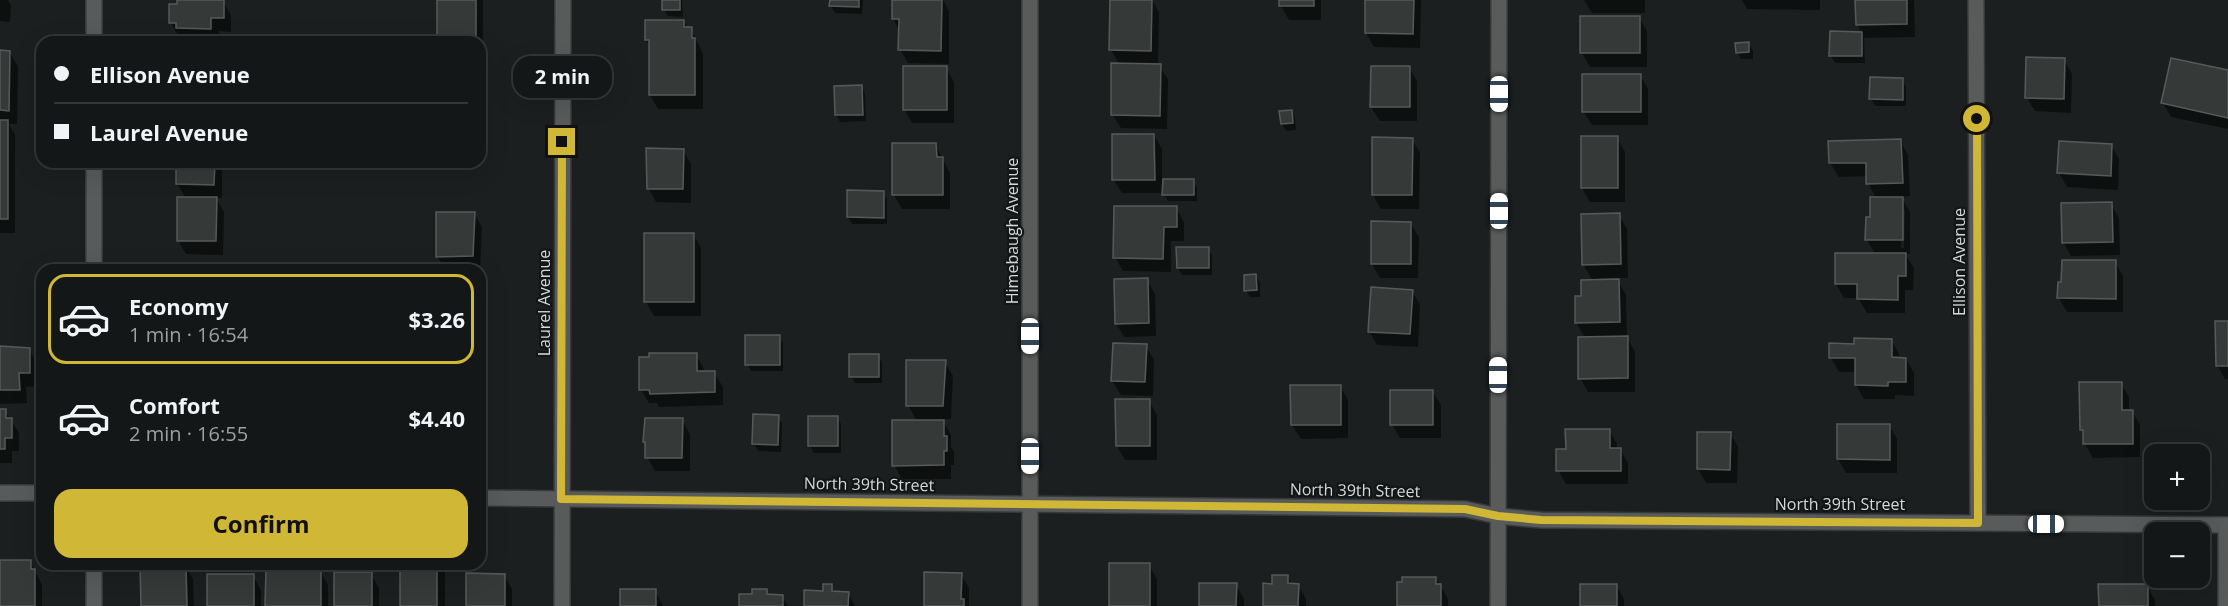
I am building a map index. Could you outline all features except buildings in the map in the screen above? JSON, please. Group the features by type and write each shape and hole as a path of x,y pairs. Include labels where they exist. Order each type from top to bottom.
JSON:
{"street":[{"path":"94,0 94,36"},
{"name":"Laurel Avenue","path":"562,606 563,0"},
{"name":"Himebaugh Avenue","path":"1030,0 1030,606"},
{"path":"1498,606 1499,0"},
{"name":"Ellison Avenue","path":"1976,0 1978,523"},
{"path":"94,168 94,264"},
{"path":"0,493 36,493"},
{"name":"North 39th Street","path":"486,498 1465,509 1498,516 1541,520 2227,525"},
{"path":"2226,606 2227,525"},
{"path":"94,570 94,606"}],"route":[{"path":"562,142 561,499 1465,509 1498,516 1541,520 1978,523 1977,119"}]}
